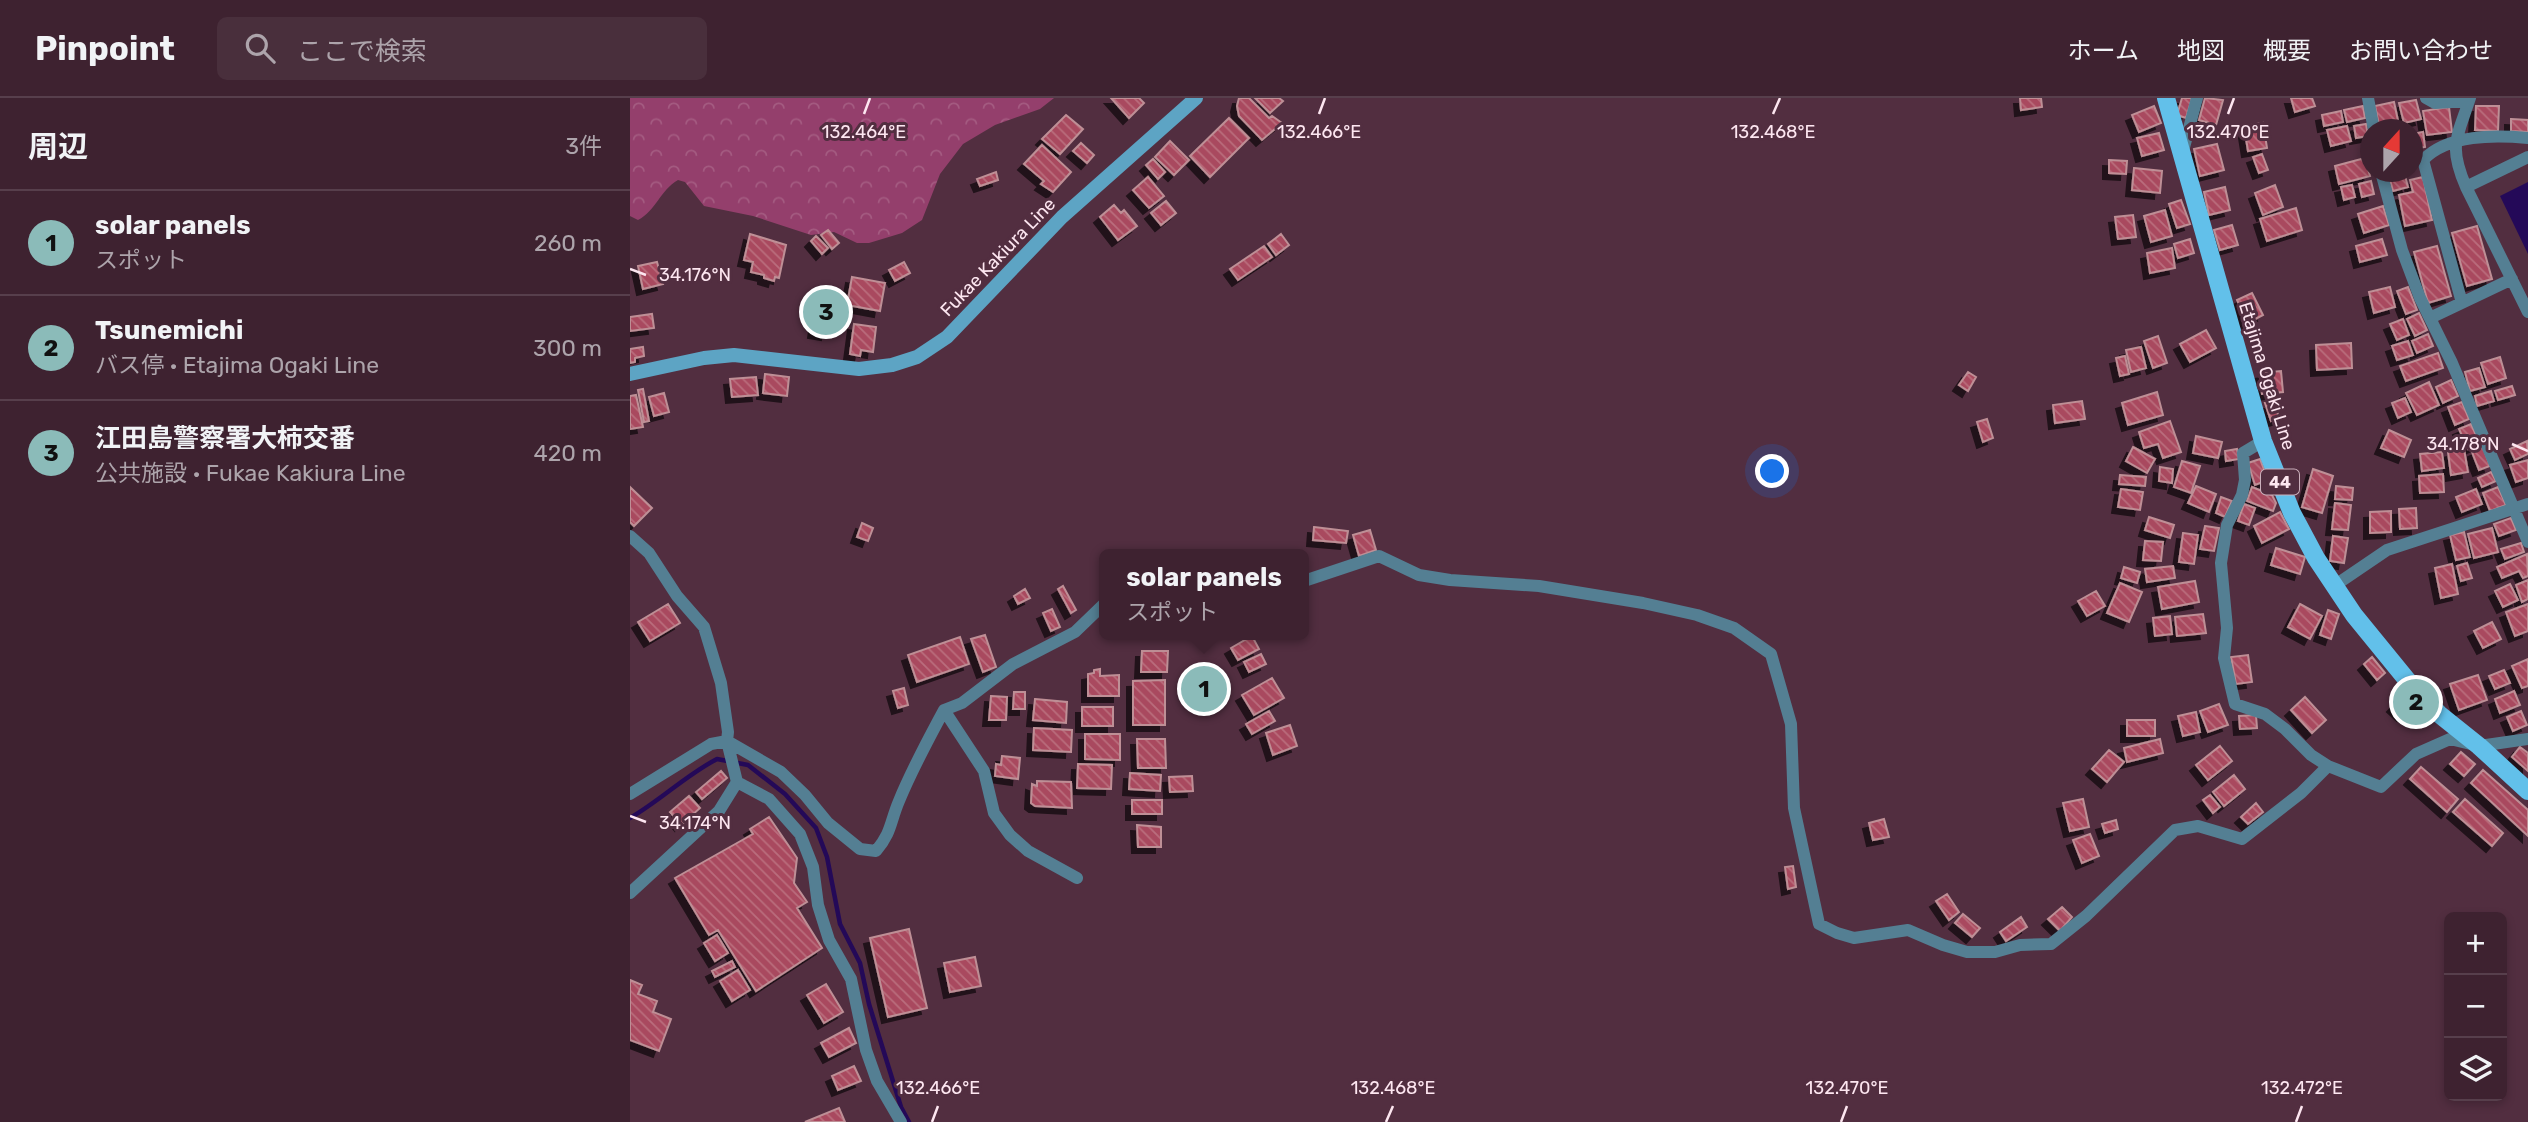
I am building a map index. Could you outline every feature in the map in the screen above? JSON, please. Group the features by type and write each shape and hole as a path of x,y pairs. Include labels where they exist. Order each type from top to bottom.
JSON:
{"main road":[{"name":"Fukae Kakiura Line","path":"630,374 705,358 734,355 859,369 892,365 917,357 947,337 971,314 1015,263 1062,217 1196,98"},
{"name":"Etajima Ogaki Line","path":"2166,98 2181,159 2263,441 2292,513 2334,586 2407,680 2438,714 2479,746 2528,791"}],"street":[{"path":"2181,159 2197,98"},
{"path":"2368,98 2372,119"},
{"path":"2426,98 2435,103 2470,100 2454,142 2457,166 2528,312"},
{"path":"2462,303 2423,160 2429,154 2454,142 2479,138 2528,138"},
{"path":"2466,187 2528,157"},
{"path":"2384,182 2402,250 2420,298 2452,363 2528,542"},
{"path":"2430,318 2512,279"},
{"path":"2263,441 2243,453 2245,480 2242,495 2227,525 2221,563 2227,628 2224,658 2235,704 2265,714 2285,729 2311,755 2328,766 2381,786 2416,754 2450,739 2479,746 2528,738"},
{"path":"2334,586 2387,550 2528,504"},
{"path":"630,536 649,553 677,596 704,627 721,682 727,741 737,782 719,811 630,893"},
{"path":"1309,580 1379,556 1419,575 1450,580 1539,586 1643,603 1697,615 1734,628 1771,654 1791,724 1794,808 1819,924 1854,938 1908,930 1967,952 1995,952 2020,945 2052,944 2086,916 2175,830 2198,826 2242,839 2301,793 2328,766"},
{"path":"630,794 711,744 727,741 781,772 828,823 860,849 876,851 887,838 911,773 944,710 962,704 1013,664 1075,632 1099,609"},
{"path":"944,710 984,771 994,813 1010,835 1028,852 1077,878"},
{"path":"737,782 769,799 800,834 813,867 817,905 829,940 851,979 866,1050 877,1080 901,1122"}],"green space":[{"path":"630,98 1054,98 1040,109 995,125 963,144 940,174 922,220 902,233 869,243 857,243 834,232 811,235 753,216 704,206 685,182 678,180 644,216 638,220 630,216"}],"shaded area":[{"path":"2528,182 2528,254 2500,196"}],"building":[{"path":"1111,98 1139,98 1144,103 1129,118"},
{"path":"1239,98 1249,98 1269,118 1272,116 1282,123 1262,140 1239,116"},
{"path":"1255,98 1279,98 1283,101 1270,113"},
{"path":"2020,98 2041,98 2042,107 2021,110"},
{"path":"2182,98 2192,98 2186,118 2177,115"},
{"path":"2205,98 2223,100 2216,125 2199,120"},
{"path":"2291,98 2312,98 2315,106 2295,112"},
{"path":"2416,100 2421,119 2403,119 2399,103"},
{"path":"2394,102 2398,119 2378,119 2375,106"},
{"path":"2154,106 2161,123 2139,132 2132,115"},
{"path":"2363,106 2365,118 2347,122 2344,110"},
{"path":"2476,106 2499,106 2498,131 2475,130"},
{"path":"2449,107 2452,132 2427,135 2423,111"},
{"path":"2341,111 2343,122 2324,126 2322,115"},
{"path":"1066,115 1083,129 1060,154 1042,139"},
{"path":"1229,118 1249,138 1210,177 1190,156"},
{"path":"2511,119 2528,120 2528,132 2511,131"},
{"path":"2263,123 2267,148 2248,151 2244,126"},
{"path":"2360,125 2360,137 2356,138 2354,126"},
{"path":"2347,126 2351,141 2331,146 2327,130"},
{"path":"2159,133 2164,150 2142,156 2137,138"},
{"path":"1170,141 1189,160 1174,175 1155,157"},
{"path":"1081,143 1094,155 1087,163 1073,151"},
{"path":"2217,144 2224,170 2200,176 2194,149"},
{"path":"1042,145 1071,172 1053,192 1041,184 1044,181 1024,164"},
{"path":"2262,154 2268,170 2259,173 2253,157"},
{"path":"1153,159 1165,172 1158,179 1146,165"},
{"path":"2360,159 2360,179 2339,184 2335,166"},
{"path":"2109,160 2127,161 2126,174 2109,173"},
{"path":"2134,168 2162,171 2160,193 2132,190"},
{"path":"996,172 998,180 980,186 977,179"},
{"path":"1148,177 1164,196 1149,208 1133,190"},
{"path":"2423,177 2432,220 2405,226 2399,195 2413,192 2410,182 2423,182"},
{"path":"2371,182 2374,194 2362,197 2359,184"},
{"path":"2391,182 2407,182 2408,187 2393,191"},
{"path":"2275,185 2283,207 2263,215 2255,193"},
{"path":"2352,185 2355,197 2344,200 2341,187"},
{"path":"2225,187 2230,210 2209,215 2204,192"},
{"path":"2181,200 2190,224 2177,228 2169,204"},
{"path":"1166,201 1176,213 1161,225 1151,213"},
{"path":"1114,205 1121,213 1124,210 1137,226 1118,240 1100,217"},
{"path":"2383,206 2389,225 2364,233 2358,214"},
{"path":"2296,208 2302,230 2267,241 2260,219"},
{"path":"2165,210 2172,236 2151,242 2144,216"},
{"path":"2133,215 2136,237 2118,239 2115,217"},
{"path":"2232,225 2238,245 2220,250 2214,230"},
{"path":"2477,226 2492,279 2467,286 2452,233"},
{"path":"828,230 839,243 832,249 821,235"},
{"path":"750,234 786,245 779,278 775,277 774,281 751,272 753,262 744,260"},
{"path":"1281,234 1289,245 1276,255 1268,244"},
{"path":"816,236 828,248 822,254 811,241"},
{"path":"2190,239 2194,253 2178,258 2174,244"},
{"path":"2382,239 2387,255 2360,262 2356,246"},
{"path":"1264,246 1272,257 1238,280 1230,269"},
{"path":"2437,246 2451,296 2428,303 2414,252"},
{"path":"2172,248 2175,268 2150,273 2147,253"},
{"path":"657,262 663,284 643,289 638,266"},
{"path":"904,262 910,273 895,281 889,270"},
{"path":"852,277 885,283 880,311 847,305"},
{"path":"2390,287 2395,307 2374,313 2369,292"},
{"path":"2408,287 2417,310 2406,314 2397,291"},
{"path":"2252,293 2263,315 2248,323 2237,300"},
{"path":"820,294 833,296 827,334 814,332"},
{"path":"2419,313 2427,330 2415,336 2407,319"},
{"path":"652,314 654,328 630,331 630,317"},
{"path":"2403,319 2409,335 2397,340 2390,324"},
{"path":"854,324 876,327 873,352 861,350 860,356 850,354"},
{"path":"2206,330 2216,348 2190,362 2180,344"},
{"path":"2428,334 2433,346 2417,353 2412,341"},
{"path":"2158,336 2167,363 2153,368 2144,341"},
{"path":"2408,341 2413,355 2397,360 2392,346"},
{"path":"2351,343 2352,368 2317,370 2316,345"},
{"path":"643,347 644,356 635,358 635,362 630,363 630,349"},
{"path":"2141,347 2146,368 2131,372 2126,350"},
{"path":"2438,353 2443,368 2406,381 2400,366"},
{"path":"2125,356 2129,374 2120,376 2116,358"},
{"path":"2500,357 2506,378 2488,384 2481,363"},
{"path":"2479,368 2485,387 2470,391 2465,372"},
{"path":"2281,371 2283,392 2262,394 2260,373"},
{"path":"1968,372 1976,377 1968,391 1959,385"},
{"path":"765,374 789,377 787,396 763,393"},
{"path":"756,377 758,395 732,397 730,379"},
{"path":"2451,380 2458,396 2443,403 2436,387"},
{"path":"2429,382 2439,405 2417,415 2406,393"},
{"path":"2512,386 2515,395 2498,400 2495,391"},
{"path":"643,389 649,421 644,422 638,390"},
{"path":"2491,391 2494,401 2477,406 2475,396"},
{"path":"2157,392 2163,415 2128,425 2122,403"},
{"path":"664,393 669,412 654,416 649,397"},
{"path":"636,395 643,427 630,429 630,396"},
{"path":"2405,398 2411,412 2398,418 2392,403"},
{"path":"2082,401 2085,419 2055,423 2053,405"},
{"path":"2462,402 2469,419 2455,425 2448,407"},
{"path":"2265,403 2277,403 2278,419 2271,421"},
{"path":"1987,419 1993,438 1983,442 1977,422"},
{"path":"2170,421 2181,452 2163,458 2158,444 2144,448 2139,432"},
{"path":"2471,424 2480,444 2468,449 2459,429"},
{"path":"2389,430 2411,440 2404,457 2381,448"},
{"path":"2196,436 2222,442 2218,458 2193,453"},
{"path":"2527,441 2528,454 2515,460 2510,449"},
{"path":"2133,447 2155,459 2147,473 2126,461"},
{"path":"2483,447 2490,466 2479,470 2472,452"},
{"path":"2237,449 2239,459 2226,461 2225,451"},
{"path":"2464,449 2468,472 2451,475 2448,452"},
{"path":"2442,452 2444,468 2422,471 2420,454"},
{"path":"2260,459 2268,480 2255,485 2248,463"},
{"path":"2528,460 2528,478 2516,482 2510,465"},
{"path":"2182,461 2200,466 2191,493 2174,487"},
{"path":"2160,467 2173,469 2172,483 2159,481"},
{"path":"2313,469 2333,476 2322,513 2302,507"},
{"path":"2491,472 2496,481 2482,487 2478,478"},
{"path":"2443,474 2444,492 2420,493 2419,476"},
{"path":"2120,475 2146,477 2145,486 2119,484"},
{"path":"2196,486 2216,494 2209,512 2188,503"},
{"path":"2336,486 2353,488 2352,500 2335,499"},
{"path":"630,487 652,508 634,526 630,522"},
{"path":"2252,487 2272,495 2276,503 2273,511 2247,501"},
{"path":"2498,487 2506,505 2490,511 2483,493"},
{"path":"2121,489 2143,492 2140,510 2118,507"},
{"path":"2476,489 2482,504 2462,512 2456,497"},
{"path":"2221,497 2232,501 2225,517 2216,513"},
{"path":"2335,503 2351,505 2348,530 2332,529"},
{"path":"2244,504 2255,508 2249,525 2238,521"},
{"path":"2416,508 2417,528 2400,529 2399,509"},
{"path":"2391,511 2391,532 2370,533 2370,512"},
{"path":"2280,512 2289,529 2262,543 2254,526"},
{"path":"2149,517 2174,525 2170,538 2145,530"},
{"path":"2511,518 2516,530 2499,536 2494,524"},
{"path":"862,523 873,528 868,541 857,537"},
{"path":"2205,526 2219,528 2214,551 2200,549"},
{"path":"1314,527 1348,531 1346,543 1313,540"},
{"path":"2492,528 2498,552 2474,558 2468,534"},
{"path":"1370,530 1376,550 1359,556 1353,535"},
{"path":"2464,532 2470,557 2456,560 2450,535"},
{"path":"2183,533 2198,535 2194,564 2179,562"},
{"path":"2333,536 2348,538 2344,563 2330,561"},
{"path":"2145,541 2163,542 2161,561 2143,560"},
{"path":"2521,543 2524,552 2505,559 2501,549"},
{"path":"2276,548 2305,557 2300,574 2271,565"},
{"path":"2527,554 2528,576 2523,578 2519,571 2502,578 2497,567"},
{"path":"2467,563 2472,578 2461,581 2457,566"},
{"path":"2452,564 2458,594 2441,598 2435,568"},
{"path":"2173,566 2175,578 2147,582 2145,569"},
{"path":"2124,567 2140,572 2137,583 2121,578"},
{"path":"2528,580 2528,599 2522,602 2516,585"},
{"path":"2195,581 2199,602 2162,609 2158,587"},
{"path":"2120,583 2142,592 2129,622 2107,613"},
{"path":"2510,584 2518,600 2503,607 2495,591"},
{"path":"1063,586 1076,610 1071,613 1058,589"},
{"path":"1025,589 1030,598 1018,604 1014,596"},
{"path":"2096,591 2105,606 2087,616 2078,601"},
{"path":"668,604 680,623 650,641 638,622"},
{"path":"2300,604 2322,616 2310,639 2288,627"},
{"path":"2528,604 2528,631 2515,636 2506,612"},
{"path":"1052,609 1060,627 1051,631 1043,613"},
{"path":"2328,610 2339,614 2331,639 2320,635"},
{"path":"2203,614 2206,633 2177,636 2175,617"},
{"path":"2170,616 2172,634 2155,636 2153,618"},
{"path":"2492,622 2501,639 2483,648 2474,631"},
{"path":"985,635 996,667 983,672 971,639"},
{"path":"960,637 969,664 917,682 908,655"},
{"path":"1245,640 1254,640 1259,649 1238,660 1231,648"},
{"path":"1142,651 1168,651 1167,672 1141,672"},
{"path":"1261,654 1266,664 1249,672 1244,662"},
{"path":"2248,655 2252,682 2236,684 2231,657"},
{"path":"2372,657 2385,673 2377,680 2364,664"},
{"path":"2528,659 2528,686 2522,688 2512,666"},
{"path":"1100,669 1100,676 1119,675 1119,696 1088,696 1088,674"},
{"path":"2504,670 2510,683 2495,689 2489,676"},
{"path":"2478,675 2487,700 2459,710 2450,684"},
{"path":"1272,678 1284,698 1254,715 1242,695"},
{"path":"1217,679 1219,700 1207,701 1206,696 1190,698 1189,681"},
{"path":"1165,680 1165,725 1133,725 1133,681"},
{"path":"904,688 908,705 898,708 893,691"},
{"path":"2514,691 2520,705 2500,713 2495,699"},
{"path":"1014,692 1025,692 1025,709 1013,709"},
{"path":"2404,695 2414,704 2403,715 2393,706"},
{"path":"991,696 1007,697 1006,720 989,720"},
{"path":"2305,697 2326,720 2312,733 2291,710"},
{"path":"1035,699 1067,702 1066,723 1033,720"},
{"path":"2219,704 2228,725 2208,732 2200,711"},
{"path":"1082,707 1113,707 1113,726 1082,726"},
{"path":"1269,711 1275,721 1252,734 1246,724"},
{"path":"2521,711 2527,725 2513,731 2507,717"},
{"path":"2196,712 2200,732 2183,736 2178,716"},
{"path":"2256,715 2257,728 2240,729 2239,716"},
{"path":"2127,720 2155,720 2155,736 2127,736"},
{"path":"1290,725 1297,746 1273,755 1266,733"},
{"path":"1034,728 1072,730 1071,752 1033,750"},
{"path":"1085,734 1120,734 1120,760 1085,759"},
{"path":"1137,739 1165,739 1166,768 1138,768"},
{"path":"2160,739 2163,753 2127,762 2124,748"},
{"path":"2220,746 2232,761 2208,780 2196,765"},
{"path":"2520,747 2528,753 2528,771 2512,757"},
{"path":"2109,750 2124,762 2107,782 2092,769"},
{"path":"2461,752 2475,764 2464,776 2450,764"},
{"path":"1002,756 1020,758 1018,779 995,776 996,764 1001,765"},
{"path":"1078,764 1112,765 1111,789 1077,788"},
{"path":"2421,767 2458,799 2447,812 2410,779"},
{"path":"2483,770 2528,810 2528,836 2471,783"},
{"path":"721,771 727,778 702,799 696,792"},
{"path":"1130,773 1161,775 1160,791 1129,789"},
{"path":"2234,775 2245,789 2224,806 2213,792"},
{"path":"1192,776 1193,791 1170,792 1169,777"},
{"path":"1037,781 1071,782 1072,808 1035,806 1031,803 1032,784 1037,786"},
{"path":"2210,795 2220,807 2213,813 2203,800"},
{"path":"689,796 700,808 681,825 670,812"},
{"path":"2083,799 2089,827 2070,831 2063,803"},
{"path":"2465,799 2503,833 2492,846 2453,812"},
{"path":"1132,800 1162,800 1162,814 1132,814"},
{"path":"2256,803 2263,812 2248,824 2241,817"},
{"path":"769,817 797,858 794,883 807,902 797,908 822,948 756,991 718,930 709,935 675,878 753,834 750,829"},
{"path":"1884,819 1889,837 1873,840 1869,823"},
{"path":"2116,820 2118,829 2105,833 2102,824"},
{"path":"1137,825 1161,827 1161,847 1138,847"},
{"path":"2090,834 2099,856 2082,863 2073,840"},
{"path":"1793,866 1796,887 1788,889 1785,867"},
{"path":"1947,894 1959,912 1949,920 1936,901"},
{"path":"2062,907 2072,917 2060,931 2048,919"},
{"path":"1963,914 1980,928 1972,937 1955,923"},
{"path":"2021,917 2027,927 2006,941 2000,932"},
{"path":"909,929 927,1008 888,1017 870,938"},
{"path":"717,935 728,953 715,961 704,943"},
{"path":"975,957 981,986 950,992 944,963"},
{"path":"732,961 735,967 715,977 712,971"},
{"path":"738,970 750,990 732,1001 720,981"},
{"path":"630,980 642,985 638,994 657,1001 653,1012 671,1019 659,1051 630,1040"},
{"path":"826,984 843,1012 824,1023 807,995"},
{"path":"849,1028 856,1043 829,1057 821,1043"},
{"path":"854,1066 861,1081 838,1090 832,1076"},
{"path":"839,1108 845,1122 805,1122"}],"waterway":[{"path":"630,818 717,759 748,765 785,794 816,828 827,857 840,924 860,963 869,1004 901,1107 909,1122"}],"place":[{"name":"江田島警察署大柿交番","path":"826,312"},
{"name":"solar panels","path":"1204,689"},
{"name":"Tsunemichi","path":"2416,702"}]}
